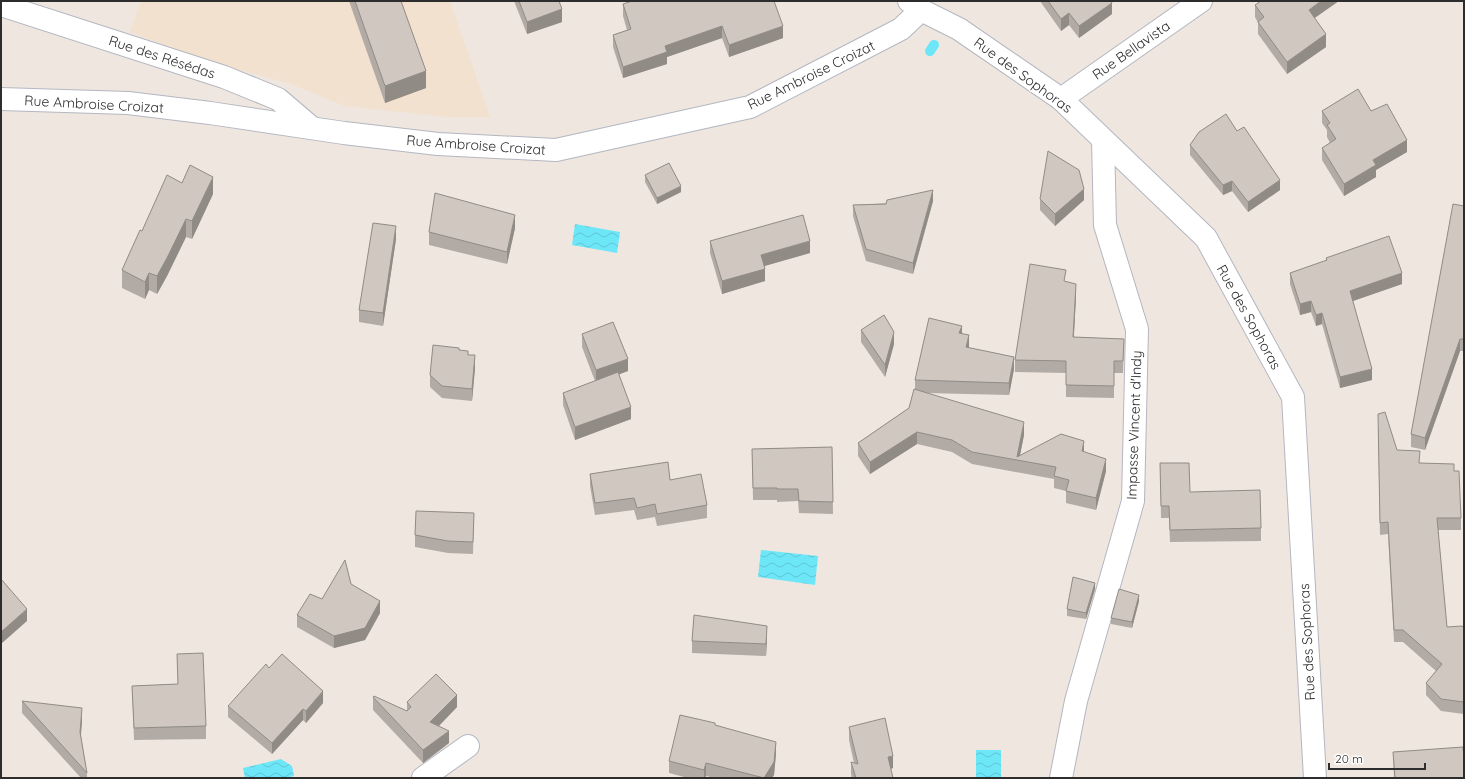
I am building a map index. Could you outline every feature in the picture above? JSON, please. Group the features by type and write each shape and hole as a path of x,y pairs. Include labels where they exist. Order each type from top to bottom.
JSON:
{"street":[{"name":"Rue Bellavista","path":"1061,99 1201,1"},
{"name":"Rue des Résédas","path":"1,4 224,77 278,99 312,128"},
{"name":"Rue des Sophoras","path":"917,4 959,29 1061,99 1206,238 1293,397 1315,778"},
{"name":"Rue Ambroise Croizat","path":"1,99 128,103 312,128 344,134 438,144 556,150 750,107 901,29 917,4"},
{"name":"Impasse Vincent d'Indy","path":"1061,778 1076,701 1133,502 1137,329 1105,224 1103,140"},
{"path":"423,778 468,746"}],"shaded area":[{"path":"141,1 450,1 490,117 448,117 345,106 288,83 208,61 130,32"}],"water":[{"path":"575,224 620,232 617,253 572,245"},
{"path":"761,550 818,556 815,585 758,577"},
{"path":"976,750 1001,750 1001,778 976,778"},
{"path":"281,759 292,766 294,776 285,778 245,778 243,768"}],"building":[{"path":"355,1 401,1 426,71 385,86"},
{"path":"519,1 559,1 562,9 527,22"},
{"path":"632,1 774,1 783,26 729,45 722,26 665,46 667,52 623,67 613,35 631,29 623,4"},
{"path":"1048,1 1111,1 1112,3 1079,26 1069,13 1061,19"},
{"path":"1261,1 1321,1 1309,10 1326,34 1287,62 1258,22 1264,17 1255,5"},
{"path":"1358,89 1371,111 1387,104 1407,140 1373,160 1376,165 1344,184 1322,148 1336,139 1327,125 1330,123 1322,111"},
{"path":"1226,114 1237,131 1244,127 1280,180 1248,202 1232,181 1223,185 1190,145 1199,132"},
{"path":"1048,151 1079,170 1084,189 1055,214 1040,199"},
{"path":"669,163 681,186 657,198 645,175"},
{"path":"190,165 213,177 192,221 186,219 157,276 149,273 145,282 122,270 140,230 142,231 167,175 182,183"},
{"path":"933,190 913,263 866,249 853,205 886,204 887,200"},
{"path":"435,193 515,215 507,252 429,232"},
{"path":"1453,204 1464,206 1464,339 1460,339 1425,438 1411,434"},
{"path":"803,215 810,241 761,255 765,269 722,281 710,241"},
{"path":"373,223 396,226 383,313 359,310"},
{"path":"1389,236 1402,273 1350,291 1372,369 1340,377 1322,313 1316,315 1311,301 1300,304 1290,273 1327,260 1326,258"},
{"path":"1030,264 1066,270 1064,281 1076,284 1073,337 1124,339 1123,361 1114,361 1114,386 1066,385 1066,361 1015,360"},
{"path":"884,315 894,332 885,365 861,330"},
{"path":"929,318 962,326 959,333 969,335 966,347 1014,357 1009,383 915,380"},
{"path":"613,322 628,359 596,370 582,334"},
{"path":"433,345 459,348 459,350 468,351 468,355 475,355 472,389 442,386 430,375"},
{"path":"618,372 631,407 575,427 563,393"},
{"path":"914,389 1024,422 1017,457 1061,434 1084,441 1082,451 1106,459 1096,498 1066,491 1069,480 1054,476 1056,467 972,452 952,440 917,432 870,462 858,443 909,408"},
{"path":"1385,412 1397,450 1420,451 1419,463 1454,464 1454,471 1459,471 1461,518 1437,518 1447,627 1462,626 1464,628 1464,702 1441,699 1426,683 1442,664 1403,630 1394,630 1388,522 1380,523 1378,414"},
{"path":"832,447 833,502 799,501 798,489 753,488 752,449"},
{"path":"668,462 670,480 701,474 707,505 657,514 655,504 637,508 634,498 595,503 590,474"},
{"path":"1160,463 1189,463 1190,492 1260,490 1261,528 1170,530 1169,506 1161,506"},
{"path":"416,511 474,513 473,542 448,541 415,535"},
{"path":"345,560 351,584 380,601 365,628 334,636 297,615 310,594 322,599"},
{"path":"1073,577 1095,583 1086,613 1067,609"},
{"path":"1,579 27,609 1,632"},
{"path":"1119,589 1139,595 1132,622 1111,618"},
{"path":"694,615 767,626 766,644 692,641"},
{"path":"203,653 206,726 134,728 132,686 178,684 177,654"},
{"path":"282,654 323,691 306,711 303,709 272,743 228,706 266,664 269,668"},
{"path":"436,674 457,695 430,722 449,731 423,750 373,697 374,696 407,711 411,707 407,702"},
{"path":"22,701 82,708 80,732 87,773"},
{"path":"680,715 715,723 715,725 776,742 774,762 764,778 706,763 704,770 669,761"},
{"path":"885,718 893,756 888,757 893,778 856,778 851,762 858,764 849,727"},
{"path":"1463,747 1464,778 1395,778 1393,752"}],"waterway":[{"path":"930,51 934,45"}]}
